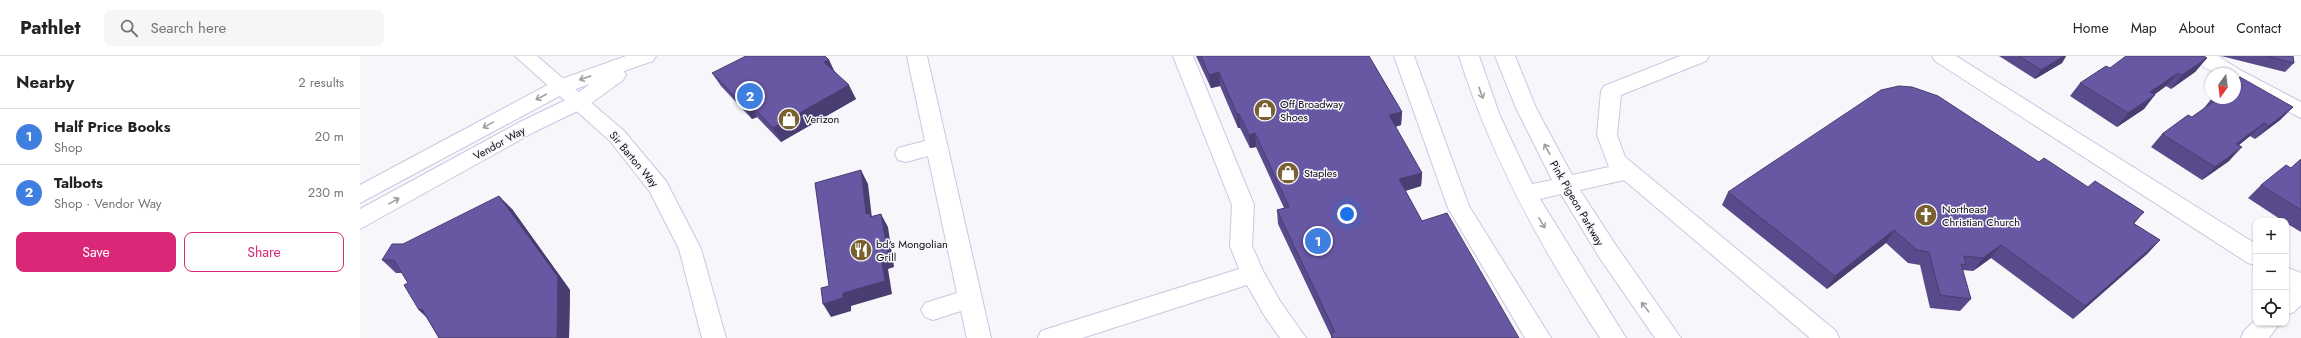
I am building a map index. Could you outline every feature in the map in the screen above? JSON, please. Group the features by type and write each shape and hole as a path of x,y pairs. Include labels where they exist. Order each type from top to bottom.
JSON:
{"street":[{"name":"Sir Barton Way","path":"524,56 617,136 658,187 690,249 712,335"},
{"path":"916,56 979,338"},
{"path":"1183,56 1243,205 1242,246 1253,274 1272,308 1294,338"},
{"path":"1404,56 1459,208 1527,322 1539,338"},
{"path":"1469,56 1480,91 1498,138 1526,194 1563,258 1614,338"},
{"name":"Pink Pigeon Parkway","path":"1505,56 1536,130 1566,186 1604,249 1669,338"},
{"path":"1699,56 1611,91 1607,135 1616,161 1827,338"},
{"path":"1942,56 2253,254"},
{"path":"2203,56 2222,68"},
{"name":"Vendor Way","path":"360,195 560,87 640,59"},
{"name":"Vendor Way","path":"360,220 526,127 579,102 640,59"},
{"path":"2241,79 2301,111"},
{"path":"906,154 936,146"},
{"path":"1526,194 1628,171"},
{"path":"1050,338 1253,274"},
{"path":"2289,278 2301,285"},
{"path":"2289,302 2301,290"},
{"path":"933,310 970,299"},
{"path":"2253,338 2265,326"}],"building":[{"path":"746,56 825,56 829,60 824,62 849,85 773,128 749,103 744,106 712,73"},
{"path":"1201,56 1369,56 1402,112 1389,115 1422,173 1399,179 1422,221 1447,213 1519,338 1333,338 1331,333 1335,332 1277,210 1289,207 1255,133 1249,135 1239,114 1237,114 1219,72 1209,75"},
{"path":"2019,56 2064,56 2041,70"},
{"path":"2126,56 2204,56 2207,58 2182,75 2178,73 2150,92 2155,95 2128,113 2080,83 2106,66 2110,68"},
{"path":"2266,56 2293,56 2294,63"},
{"path":"2241,78 2293,107 2269,126 2264,123 2236,144 2242,147 2215,167 2162,134 2188,115 2192,117 2210,104 2241,104"},
{"name":"Northeast Christian Church","path":"1899,86 1912,87 1938,96 2039,162 2044,158 2088,187 2095,181 2144,212 2133,223 2160,240 2085,306 2001,245 1983,258 1964,256 1966,265 1961,264 1971,299 1940,295 1929,252 1917,250 1894,230 1835,276 1728,192 1881,90"},
{"path":"2301,159 2301,210 2261,185 2286,165 2291,168"},
{"name":"bd's Mongolian Grill","path":"861,170 866,214 870,213 870,217 881,214 888,254 881,256 885,281 843,293 843,298 823,304 821,288 829,286 815,183"},
{"path":"499,196 558,277 557,338 439,338 422,309 419,310 404,285 408,283 394,260 382,260 392,244 403,244"}],"place":[{"name":"Talbots","path":"750,96"},
{"name":"Off Broadway Shoes","path":"1265,110"},
{"name":"Verizon","path":"789,119"},
{"name":"Staples","path":"1288,173"},
{"name":"Northeast Christian Church","path":"1926,215"},
{"name":"Half Price Books","path":"1318,241"},
{"name":"bd's Mongolian Grill","path":"861,250"}]}
